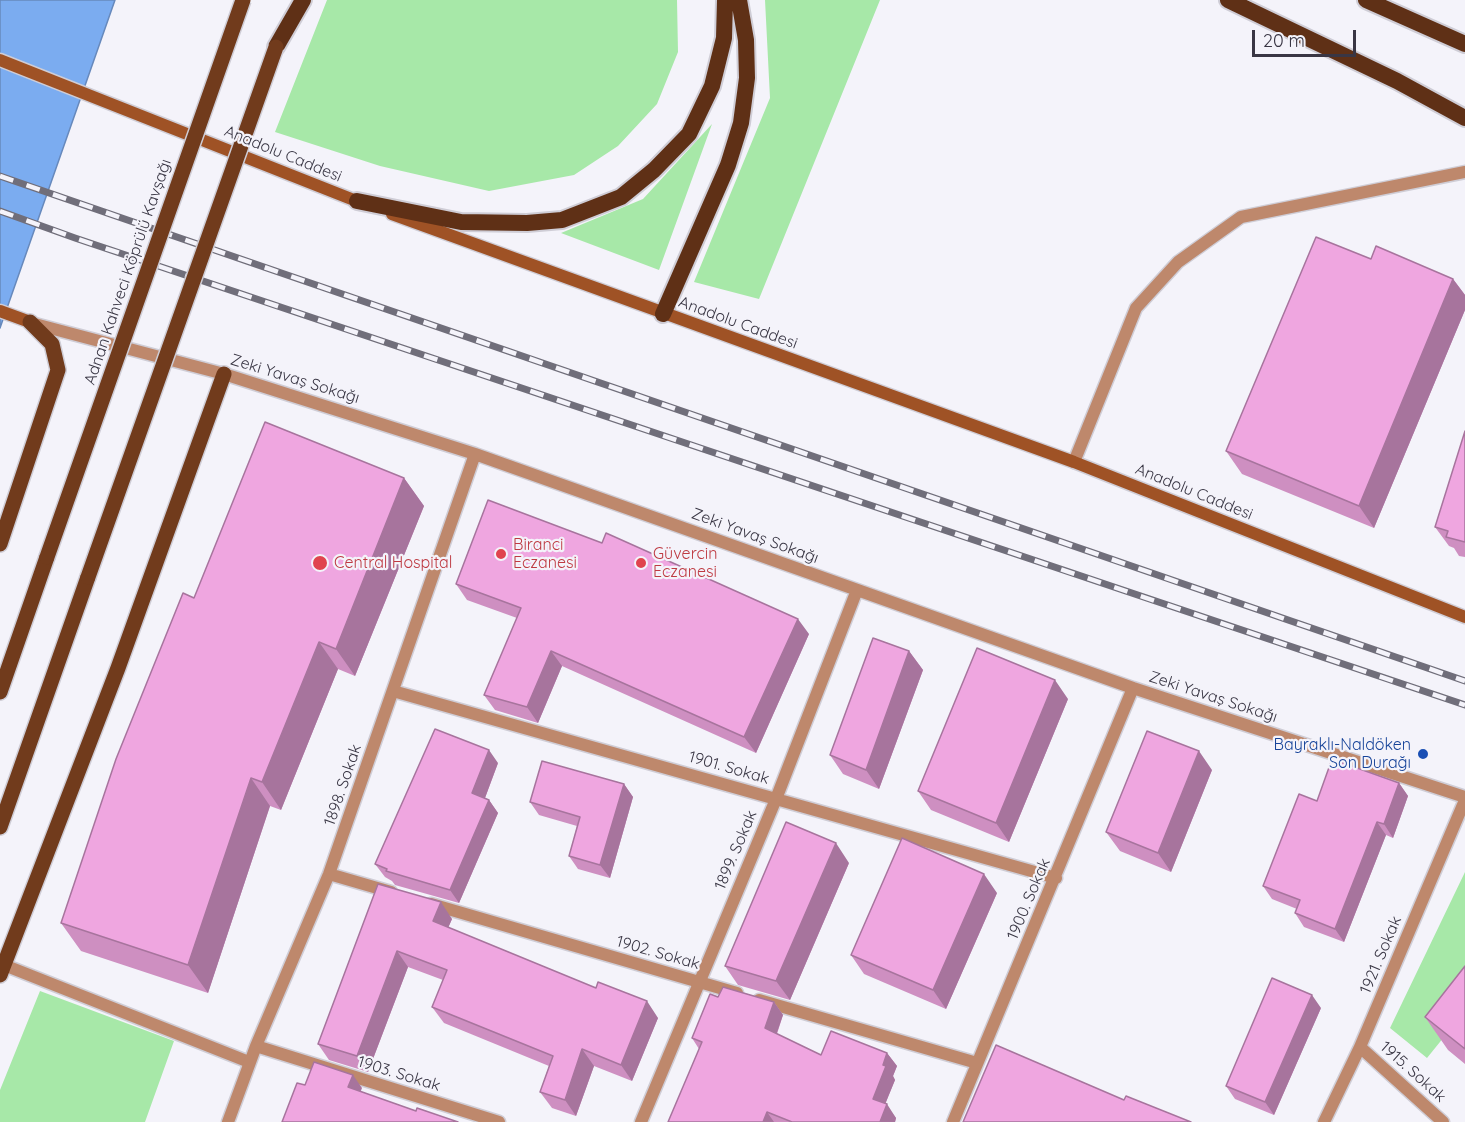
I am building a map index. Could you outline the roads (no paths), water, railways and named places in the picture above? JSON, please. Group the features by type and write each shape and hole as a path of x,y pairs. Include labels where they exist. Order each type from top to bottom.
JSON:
{"highway":[{"path":"276,47 292,0"},
{"path":"276,47 303,0"},
{"path":"357,201 461,222 527,222 562,220 621,197 654,170 690,134 712,86 724,38 725,0"},
{"path":"663,314 728,165 741,123 747,78 746,40 739,0"},
{"path":"1228,0 1397,81 1465,118"},
{"path":"1366,0 1465,44"}],"main road":[{"name":"Adnan Kahveci Köprülü Kavşağı","path":"0,692 243,0"},
{"path":"0,826 276,47"},
{"name":"Anadolu Caddesi","path":"0,60 357,201 1074,462 1465,617"},
{"path":"0,311 30,322 52,344 58,370 0,544"},
{"path":"2,970 118,668 224,374"}],"street":[{"path":"1074,462 1136,308 1178,262 1241,217 1465,172"},
{"name":"Zeki Yavaş Sokağı","path":"30,322 224,374 475,454 1132,688 1465,799"},
{"name":"1898. Sokak","path":"228,1122 249,1062 329,874 475,454"},
{"name":"1899. Sokak","path":"641,1122 776,799 857,590"},
{"name":"1900. Sokak","path":"952,1122 977,1064 990,1047 1132,688"},
{"name":"1901. Sokak","path":"393,691 1056,878"},
{"name":"1921. Sokak","path":"1324,1122 1360,1047 1465,799"},
{"name":"1902. Sokak","path":"329,874 977,1064"},
{"path":"2,970 249,1062"},
{"name":"1903. Sokak","path":"256,1046 499,1122"},
{"name":"1915. Sokak","path":"1360,1047 1443,1122"}],"water":[{"path":"0,0 115,0 0,328"}],"railway":[{"path":"0,176 1465,681"},
{"path":"0,211 1465,705"}],"place":[{"name":"Biranci Eczanesi","path":"501,554"},
{"name":"Central Hospital","path":"320,563"},
{"name":"Güvercin Eczanesi","path":"641,563"},
{"name":"Bayraklı-Naldöken Son Durağı","path":"1423,754"}]}
